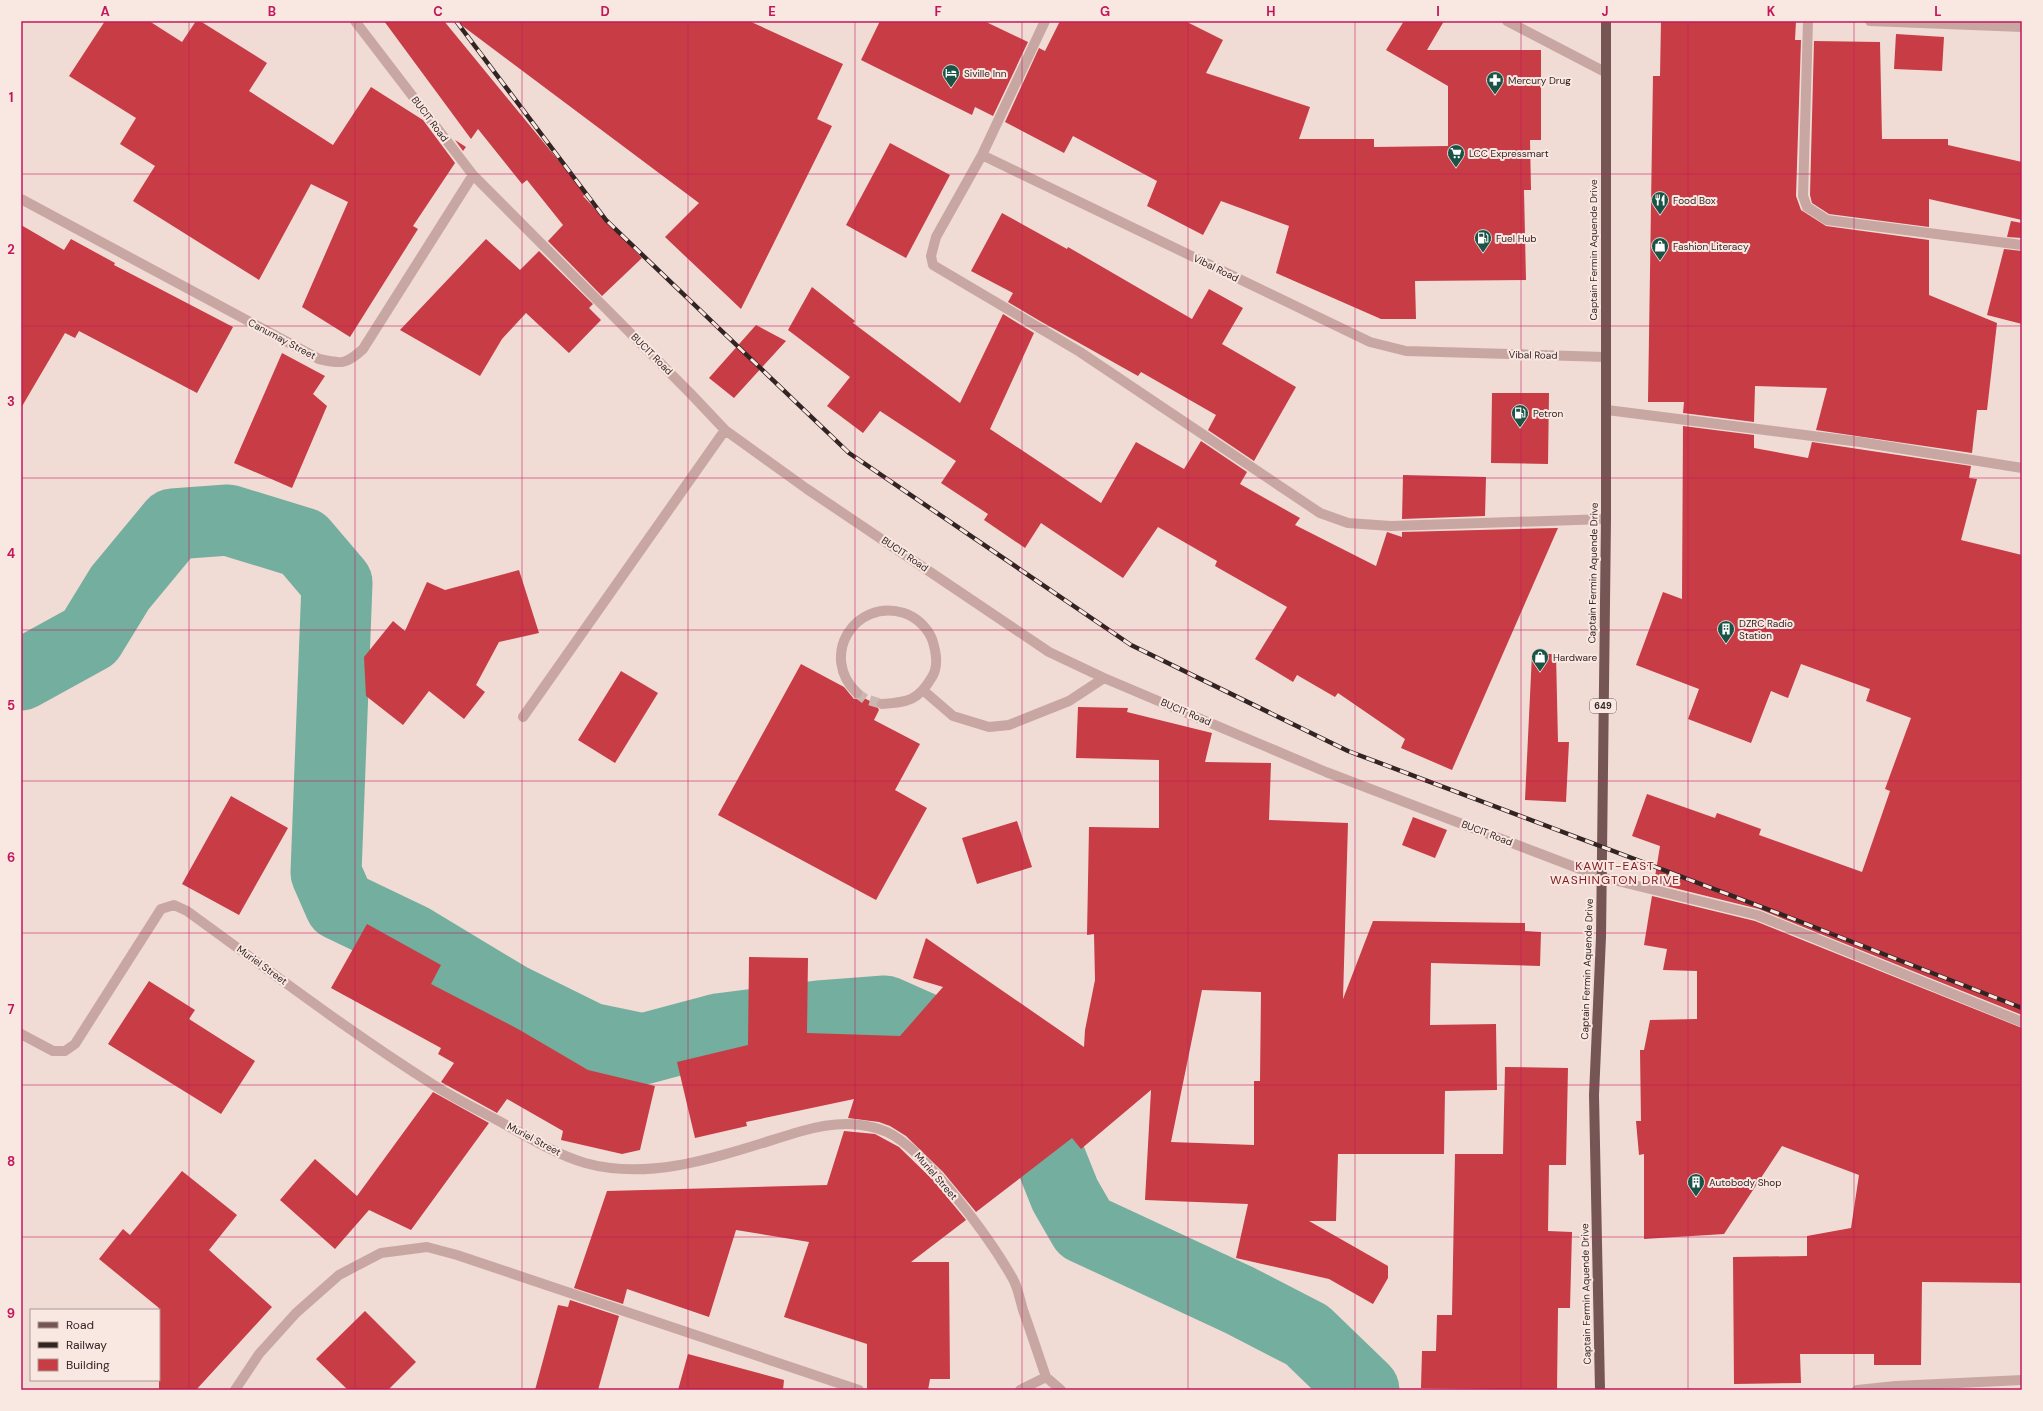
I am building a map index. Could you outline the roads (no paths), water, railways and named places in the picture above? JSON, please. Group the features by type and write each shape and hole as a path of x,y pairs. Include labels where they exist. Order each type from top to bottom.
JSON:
{"main road":[{"name":"Captain Fermin Aquende Drive","path":"1600,1390 1594,1095 1601,877 1606,518 1606,21"}],"street":[{"name":"BUCIT Road","path":"355,21 473,175 692,394 725,430 807,488 1049,652 1104,678 1326,772 1601,877 1757,915 2022,1022"},
{"path":"1045,21 982,155 936,237 931,256 932,265 1080,352 1320,513 1348,523 1391,526 1606,518"},
{"path":"1507,21 1605,72"},
{"path":"1808,21 1804,196 1807,207 1826,220 2022,245"},
{"path":"1870,21 2022,27"},
{"name":"Vibal Road","path":"982,155 1370,342 1406,352 1605,357"},
{"name":"Canumay Street","path":"21,199 319,359 344,363 352,359 363,349 473,175"},
{"path":"1606,410 1860,442 2022,468"},
{"path":"523,717 725,430"},
{"path":"857,693 848,684 840,665 842,643 853,625 872,612 893,610 913,616 929,631 936,651 934,672 924,691 906,702 882,704"},
{"path":"924,691 953,716 989,727 1009,725 1069,701 1104,678"},
{"name":"Muriel Street","path":"21,1034 53,1051 65,1051 75,1044 161,909 174,906 187,911 348,1028 442,1090 560,1153 583,1163 616,1170 651,1168 695,1162 757,1146 803,1130 830,1125 852,1123 888,1132 916,1152 971,1216 1014,1281 1046,1377"},
{"path":"235,1390 258,1354 296,1313 339,1275 381,1253 427,1247 465,1257 859,1390"},
{"path":"1020,1390 1046,1377 1060,1390"},
{"path":"1857,1390 1896,1386 2022,1380"}],"waterway":[{"path":"21,675 90,637 120,588 173,524 228,520 303,543 337,583 326,873 340,905 411,939 509,998 590,1038 643,1049 718,1029 819,1016 885,1011 930,1031 995,1077 1021,1109 1043,1140 1065,1195 1084,1228 1239,1300 1307,1335 1364,1390"}],"tunnel":[{"path":"857,693 865,699 882,704"}],"railway":[{"path":"456,21 606,220 849,453 1131,645 1348,751 1796,920 2022,1008"}],"place":[{"name":"Siville Inn","path":"951,88"},
{"name":"Mercury Drug","path":"1495,95"},
{"name":"LCC Expressmart","path":"1456,168"},
{"name":"Food Box","path":"1660,215"},
{"name":"Fuel Hub","path":"1483,253"},
{"name":"Fashion Literacy","path":"1660,261"},
{"name":"Petron","path":"1520,428"},
{"name":"DZRC Radio Station","path":"1726,644"},
{"name":"Hardware","path":"1540,672"},
{"name":"Autobody Shop","path":"1696,1197"}],"district":[{"name":"KAWIT-EAST WASHINGTON DRIVE","path":"1615,873"}]}
